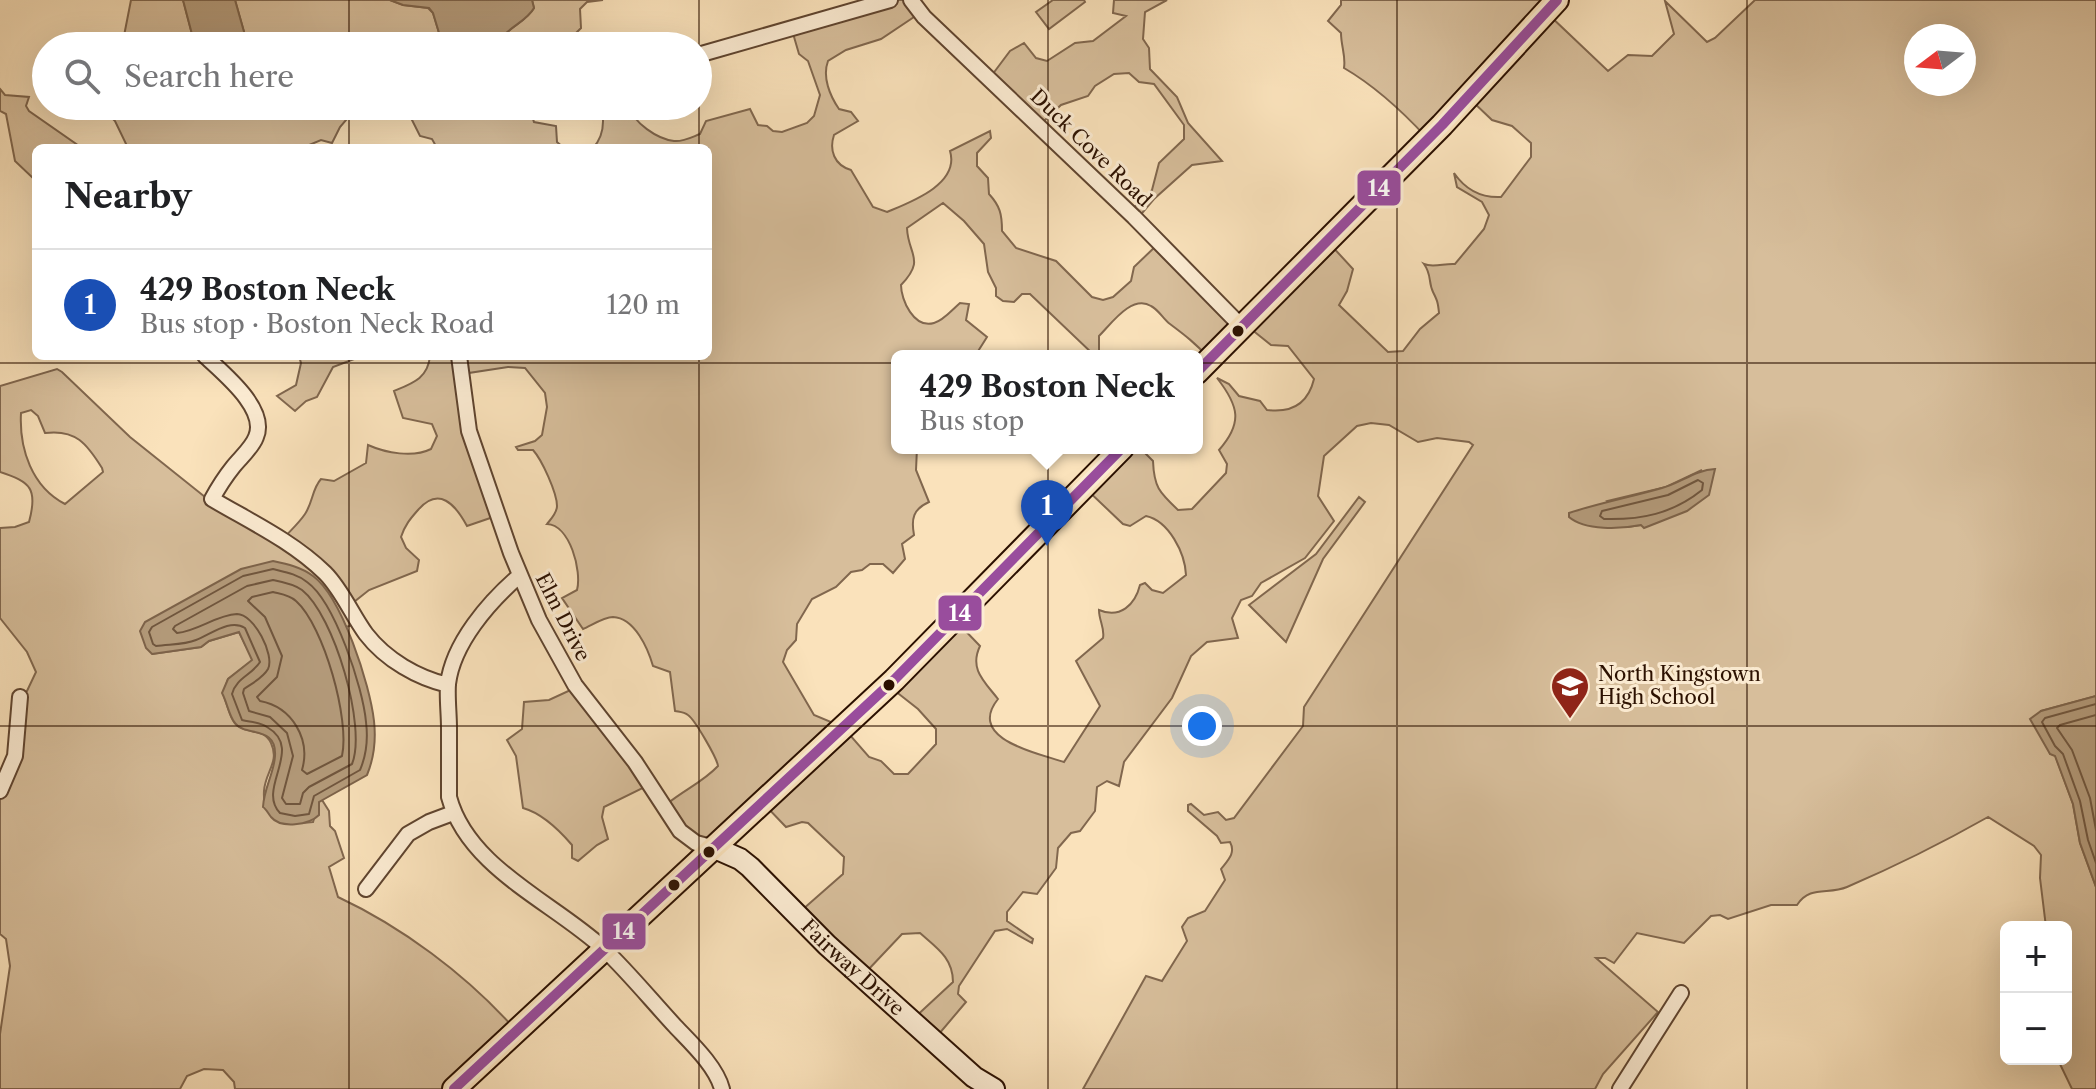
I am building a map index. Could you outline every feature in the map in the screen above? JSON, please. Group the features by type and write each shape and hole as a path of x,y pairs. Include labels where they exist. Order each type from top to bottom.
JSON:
{"main road":[{"path":"1203,366 1442,125 1557,0"},
{"path":"454,1089 894,680 1116,454"}],"street":[{"path":"712,51 890,0"},
{"name":"Duck Cove Road","path":"911,0 924,17 1134,217 1242,327"},
{"path":"209,360 249,401 256,410 259,424 256,439 212,499 276,535 315,564 328,576 368,636 408,670 448,685"},
{"name":"Elm Drive","path":"460,360 469,431 519,576 539,620 575,685 635,762 680,831 696,843 715,848"},
{"path":"519,576 503,590 466,638 453,663 448,685 449,797 453,813 462,831 480,853 604,949 687,1039 719,1078 722,1089"},
{"path":"0,791 15,756 20,697"},
{"path":"366,889 408,834 453,813"},
{"name":"Fairway Drive","path":"715,848 750,867 839,955 974,1077 994,1089"},
{"path":"1620,1089 1681,993"}],"shaded area":[{"path":"131,0 183,0 191,32 125,32"},
{"path":"235,0 390,0 428,8 433,13 439,32 244,32"},
{"path":"532,0 603,0 587,2 580,9 581,28 577,32 508,32 534,8"},
{"path":"892,0 910,0 917,15 881,39 846,50 828,61 826,67 828,86 836,104 839,109 851,112 858,121 834,135 834,156 840,165 851,170 873,207 887,212 931,190 948,173 950,151 990,131 991,138 977,153 977,166 988,178 989,194 1000,211 1002,231 1016,248 1056,261 1092,297 1103,300 1113,297 1131,281 1134,267 1157,245 1238,324 1209,358 1154,308 1144,303 1137,304 1122,312 1099,336 1099,350 1089,350 1030,294 1022,294 1014,302 1003,301 996,296 984,244 943,203 907,228 914,263 901,285 910,312 920,322 927,324 944,318 960,303 969,304 966,320 987,337 979,350 891,350 891,454 917,454 916,470 929,502 914,515 914,535 902,544 905,559 893,573 883,564 870,564 862,570 851,572 836,587 812,599 797,624 796,640 787,650 783,662 814,715 843,727 869,757 881,761 894,774 908,774 936,744 936,729 918,709 890,687 955,620 980,646 977,668 998,699 991,713 991,724 998,734 1023,749 1064,762 1100,706 1076,661 1103,638 1099,610 1120,611 1134,599 1140,585 1145,583 1152,590 1163,593 1186,575 1179,548 1162,524 1146,516 1130,526 1123,524 1084,487 1115,454 1146,454 1153,461 1156,483 1166,498 1178,510 1192,509 1226,473 1227,464 1219,450 1232,431 1235,414 1230,397 1217,378 1229,384 1239,396 1260,401 1267,410 1276,411 1303,401 1314,379 1288,346 1271,345 1246,325 1329,243 1353,269 1339,305 1388,352 1403,351 1420,329 1439,313 1424,264 1455,264 1484,229 1489,215 1482,202 1457,187 1454,173 1474,191 1501,197 1531,157 1531,143 1512,126 1492,120 1470,99 1427,138 1388,100 1344,68 1341,33 1328,21 1341,5 1341,0 1556,0 1547,13 1608,71 1628,55 1652,56 1674,34 1665,1 1707,42 1755,0 2096,0 2096,696 2041,711 2050,754 2055,755 2073,804 2080,843 2096,887 2096,1089 2072,1089 2060,1065 2072,1065 2072,921 2045,921 2040,878 2041,855 2034,846 1988,817 1883,871 1847,887 1808,895 1797,905 1771,905 1728,919 1720,915 1711,916 1684,943 1637,933 1614,963 1605,958 1596,958 1658,1012 1603,1074 1595,1089 1083,1089 1146,976 1162,981 1187,941 1182,927 1188,918 1205,911 1225,880 1221,869 1232,853 1232,846 1230,842 1221,843 1188,811 1188,805 1191,804 1204,815 1218,812 1226,820 1234,818 1303,726 1304,707 1473,445 1437,438 1418,442 1389,425 1371,423 1357,426 1324,456 1318,496 1334,521 1305,558 1261,583 1252,596 1241,600 1232,618 1238,638 1207,642 1191,656 1172,698 1124,762 1119,786 1107,781 1097,787 1095,811 1080,831 1071,833 1058,848 1056,868 1037,894 1023,892 1007,912 1007,921 1033,939 1032,943 1007,929 995,931 959,986 958,994 966,1002 933,1041 912,1020 953,982 947,960 920,933 902,934 867,971 802,910 843,874 844,857 808,823 786,827 765,805 705,854 667,804 712,772 718,766 717,762 691,718 675,711 670,672 653,666 634,628 613,617 583,629 562,598 577,590 576,561 562,532 547,524 557,506 541,461 533,450 518,450 516,447 535,441 542,435 547,407 545,393 525,368 508,367 469,373 467,376 473,428 499,515 467,526 446,501 433,499 426,503 410,519 401,537 406,548 419,560 417,571 369,590 354,602 356,624 346,627 330,595 152,654 201,647 209,641 239,632 253,660 228,679 223,694 236,725 265,735 271,743 274,756 264,791 267,810 278,820 313,822 322,800 329,811 330,826 335,831 344,858 329,867 338,897 386,922 431,953 474,988 512,1026 455,1089 235,1089 234,1082 223,1070 204,1069 187,1076 180,1089 0,1089 0,1034 10,966 6,939 0,934 0,789 5,780 18,695 27,691 36,672 27,652 0,618 0,528 29,522 33,502 30,488 19,479 0,472 0,386 57,369 130,437 205,497 283,539 305,514 321,479 334,481 366,463 368,445 400,453 431,449 437,436 432,424 403,418 394,391 423,375 429,360 712,360 712,144 596,144 603,120 637,120 660,137 674,141 700,134 706,121 750,109 758,125 782,132 807,123 814,116 820,95 808,61 799,54 792,30","holes":["31,410 38,416 45,433 65,433 80,440 102,468 103,472 65,504 44,488 25,453 21,413","1702,470 1641,525 1628,527 1607,501 1666,487"]},
{"path":"1053,0 1085,2 1049,29 1036,12"},
{"path":"1114,0 1167,0 1145,12 1143,39 1149,48 1150,69 1177,97 1188,123 1222,161 1192,165 1138,218 1129,212 1152,190 1159,163 1184,139 1184,125 1154,84 1139,82 1129,73 1114,74 1095,86 1088,96 1061,105 1041,124 989,79 1010,51 1024,43 1036,58 1047,61 1075,43 1093,41 1126,16 1113,13"},
{"path":"0,89 5,95 29,97 26,106 32,113 32,120 42,120 76,144 32,144 32,177 15,161 6,114 0,111"},
{"path":"346,120 332,143 321,140 312,144 126,144 115,121"},
{"path":"412,120 533,120 556,126 559,144 435,144 432,139 420,136"},
{"path":"300,360 351,360 333,367 317,397 306,401 295,411 277,396 296,385"},
{"path":"1359,497 1365,502 1323,559 1286,642 1249,605 1316,554"},
{"path":"577,687 651,784 604,807 602,817 608,839 578,861 572,858 572,845 562,834 543,818 523,808 516,756 507,740 522,729 524,702 549,700"}],"water":[{"path":"183,0 235,0 244,32 191,32"},
{"path":"390,0 532,0 534,8 508,32 439,32 429,8"},
{"path":"1715,469 1709,495 1687,511 1644,528 1641,525 1594,527 1569,517 1569,513 1662,488"},
{"path":"273,561 299,568 313,576 334,602 361,665 374,721 374,748 367,775 319,802 319,815 295,824 276,821 263,807 275,756 271,740 235,723 222,693 228,679 252,660 239,632 209,641 201,647 152,654 146,648 140,631 145,622 241,569"},
{"path":"2096,696 2096,887 2080,843 2073,804 2055,756 2050,754 2030,719 2041,711"}],"transit line":[{"name":"14","path":"1203,366 1442,125 1557,0"},
{"name":"14","path":"454,1089 894,680 1116,454"}],"place":[{"name":"429 Boston Neck","path":"1047,546"},
{"name":"North Kingstown High School","path":"1570,720"}]}
